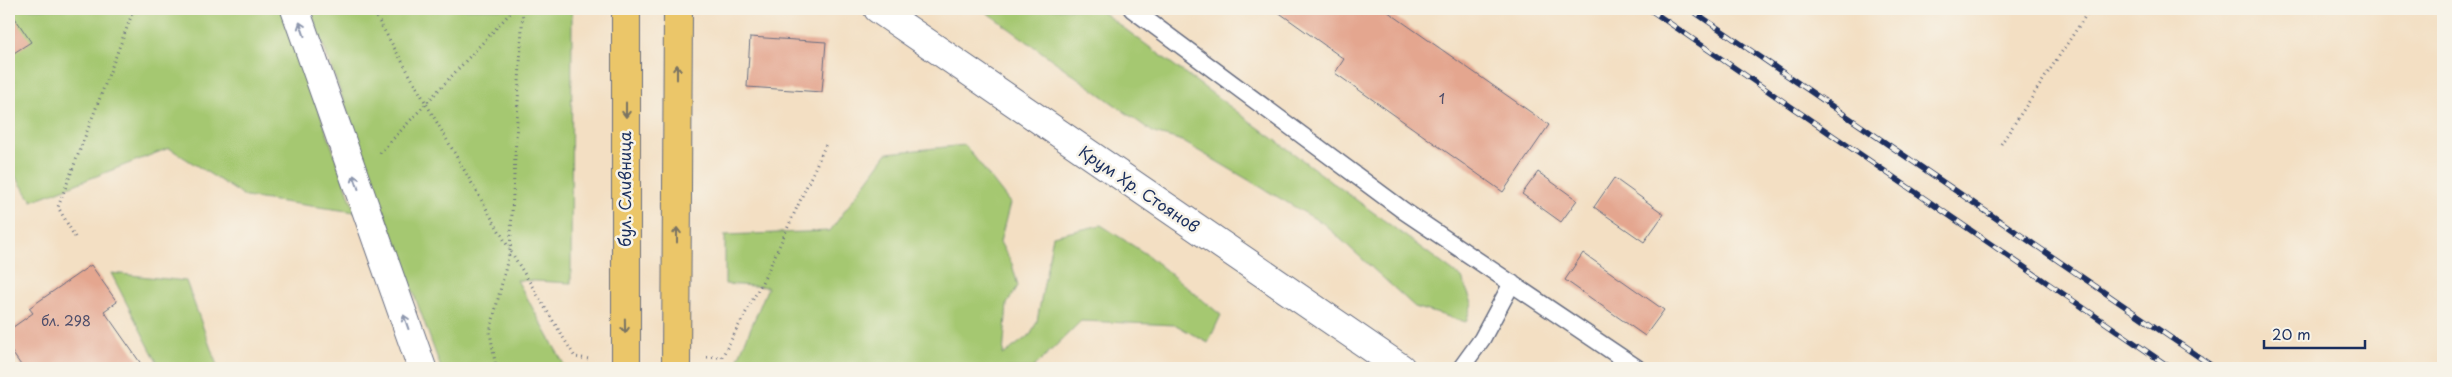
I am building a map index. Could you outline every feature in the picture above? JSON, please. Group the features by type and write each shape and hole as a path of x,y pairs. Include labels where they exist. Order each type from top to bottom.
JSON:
{"main road":[{"name":"бул. Сливница","path":"626,9 624,283 626,368"},
{"path":"676,368 678,9"}],"street":[{"path":"295,9 422,368"},
{"name":"Крум Хр. Стоянов","path":"878,9 1401,368"}],"lane":[{"path":"1132,9 1404,211 1637,368"},
{"path":"1462,368 1482,339 1512,283"}],"path":[{"path":"75,237 58,207 134,9"},
{"path":"372,9 510,250 575,357 589,358"},
{"path":"373,160 514,9"},
{"path":"496,368 490,332 510,250 523,9"},
{"path":"2001,144 2090,9"},
{"path":"706,357 722,357 766,275 826,144"}],"green space":[{"path":"9,9 283,9 355,212 246,197 169,148 32,201 9,167"},
{"path":"310,9 572,9 571,283 517,280 566,368 441,368"},
{"path":"982,9 1098,9 1462,278 1472,303 1466,322 1415,307 1324,224 1180,140 1154,133"},
{"path":"965,145 1010,203 1000,242 1012,264 1018,286 1007,304 1003,355 1031,334 1037,321 1053,236 1101,225 1146,254 1221,315 1208,343 1176,325 1081,321 1033,368 734,368 768,287 725,284 725,235 830,231 887,153"},
{"path":"111,273 186,281 218,368 160,368"}],"building":[{"path":"9,9 31,42 9,56"},
{"path":"1274,9 1384,9 1549,125 1503,192 1335,73 1344,59"},
{"path":"750,37 826,42 822,92 747,87"},
{"path":"1538,172 1577,200 1561,222 1522,194"},
{"path":"1614,178 1664,214 1644,242 1594,207"},
{"path":"1583,253 1664,310 1645,336 1565,280"},
{"path":"91,265 117,302 104,311 144,368 23,368 9,348 9,330 33,313 29,308"}],"railway":[{"path":"1649,9 2171,368"},
{"path":"1690,9 2215,368"}]}
